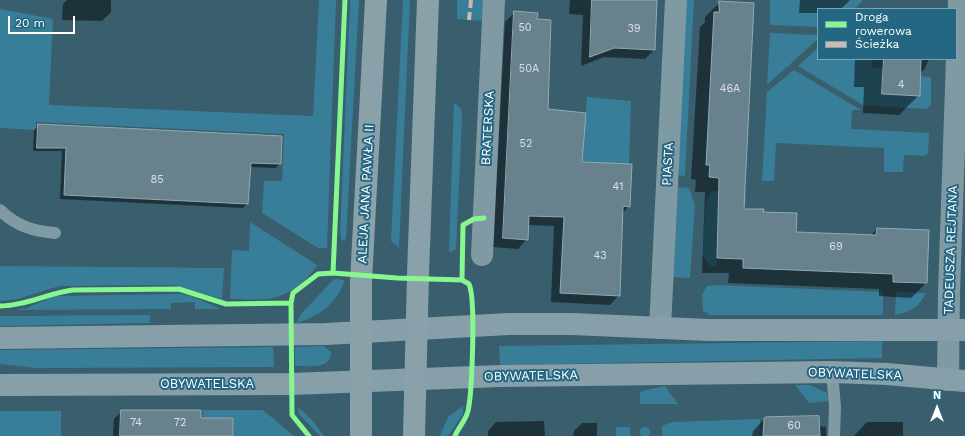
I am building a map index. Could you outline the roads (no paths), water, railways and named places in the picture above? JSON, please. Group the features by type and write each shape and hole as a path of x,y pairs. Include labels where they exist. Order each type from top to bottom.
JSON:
{"main road":[{"name":"ALEJA JANA PAWŁA II","path":"361,436 363,240 376,0"},
{"path":"414,436 416,328 428,0"},
{"path":"0,338 326,334 468,325 572,324 709,330 957,330"},
{"name":"OBYWATELSKA","path":"0,385 292,384 361,380 832,372 887,374 957,381"}],"street":[{"name":"BRATERSKA","path":"482,255 494,0"},
{"name":"PIASTA","path":"660,328 676,0"},
{"name":"TADEUSZA REJTANA","path":"957,381 961,86 960,0"}],"lane":[{"path":"0,210 9,219 24,228 55,233"},
{"path":"832,372 835,407 834,436"}]}
